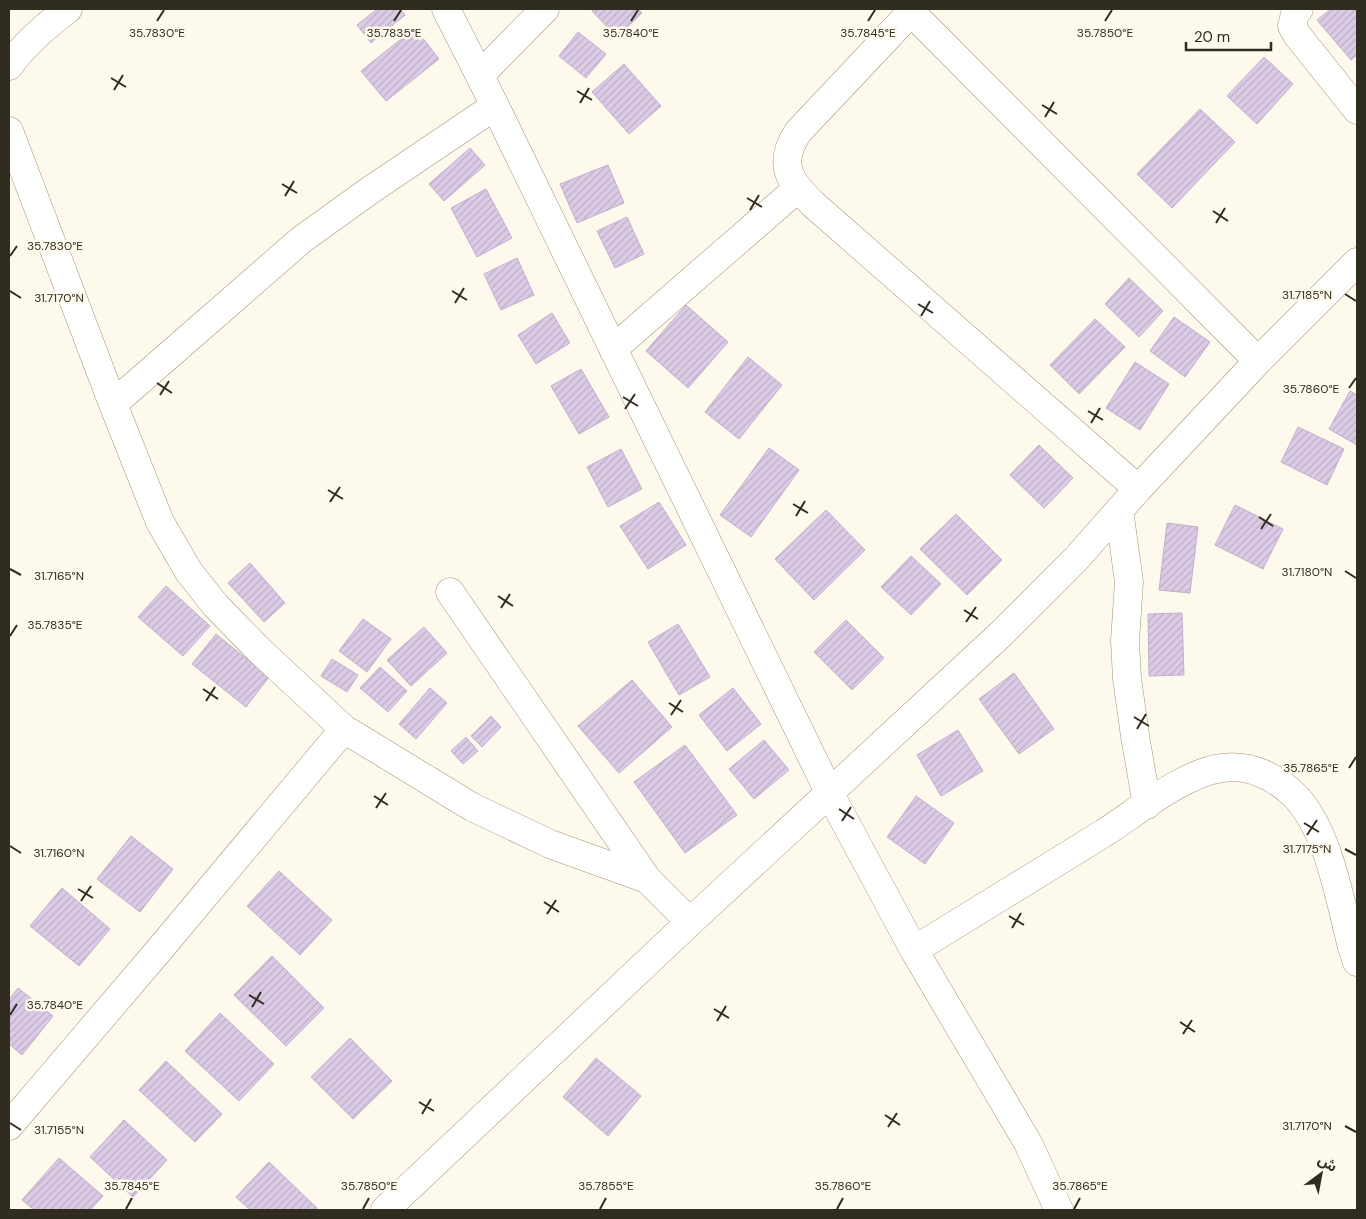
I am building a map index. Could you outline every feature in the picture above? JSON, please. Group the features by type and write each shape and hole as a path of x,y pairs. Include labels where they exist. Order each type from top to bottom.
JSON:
{"street":[{"path":"9,66 14,58 52,21 68,9"},
{"path":"446,9 480,75 830,794 914,950 1028,1143 1059,1210"},
{"path":"480,75 544,9"},
{"path":"1299,9 1292,26 1297,35 1357,110"},
{"path":"1138,489 814,205 797,189 787,170 786,156 790,144 798,132 912,10 1258,361"},
{"path":"113,404 301,240 369,191 495,106"},
{"path":"9,132 160,522 189,572 216,606 246,637 344,728 472,807 550,844 647,879"},
{"path":"613,349 797,189"},
{"path":"386,1210 690,922 1002,634 1075,560 1138,489 1258,361 1357,262"},
{"path":"1119,510 1129,582 1125,641 1127,678 1147,805"},
{"path":"450,592 647,879 690,922"},
{"path":"9,1126 160,949 344,728"},
{"path":"914,950 1194,775 1223,768 1254,770 1270,776 1296,797 1311,815 1326,846 1357,962"}],"building":[{"path":"377,9 400,9 405,15 371,43 357,25"},
{"path":"593,9 638,9 642,13 617,37 592,11"},
{"path":"1331,9 1357,9 1357,55 1351,60 1317,20"},
{"path":"415,28 439,59 386,101 361,71"},
{"path":"578,32 606,54 586,78 559,56"},
{"path":"1264,57 1293,84 1257,124 1227,96"},
{"path":"624,64 661,106 629,134 592,92"},
{"path":"1200,109 1235,142 1172,208 1137,174"},
{"path":"470,148 485,165 444,201 429,184"},
{"path":"608,165 624,203 577,223 560,184"},
{"path":"486,189 512,238 477,257 451,208"},
{"path":"627,217 644,254 615,268 597,231"},
{"path":"517,258 534,295 501,310 484,274"},
{"path":"1129,278 1163,311 1139,337 1105,304"},
{"path":"686,305 728,342 688,388 646,351"},
{"path":"552,313 570,343 536,364 518,335"},
{"path":"1174,317 1210,342 1185,377 1150,351"},
{"path":"1095,319 1125,347 1079,394 1050,365"},
{"path":"748,357 782,385 739,439 705,412"},
{"path":"1135,362 1169,384 1140,430 1106,408"},
{"path":"581,369 609,417 579,434 551,386"},
{"path":"1350,391 1357,395 1357,445 1329,429"},
{"path":"1298,427 1344,449 1327,485 1281,462"},
{"path":"1039,445 1073,478 1044,508 1010,475"},
{"path":"769,448 799,470 751,537 720,515"},
{"path":"621,449 642,489 608,507 587,467"},
{"path":"659,502 686,545 648,569 620,526"},
{"path":"1235,505 1283,529 1263,569 1215,545"},
{"path":"826,510 865,550 814,600 775,559"},
{"path":"956,514 1002,560 967,595 920,549"},
{"path":"1167,523 1198,527 1190,593 1159,590"},
{"path":"911,556 941,584 911,615 881,587"},
{"path":"250,563 285,603 264,622 228,583"},
{"path":"166,586 210,626 183,656 138,617"},
{"path":"1182,613 1184,675 1149,676 1148,614"},
{"path":"363,619 391,639 367,672 339,651"},
{"path":"846,620 884,658 852,690 814,652"},
{"path":"678,624 710,677 679,695 648,642"},
{"path":"424,627 447,653 411,686 387,660"},
{"path":"216,634 269,677 246,707 192,664"},
{"path":"332,659 358,675 347,692 321,676"},
{"path":"380,667 407,691 388,712 360,688"},
{"path":"1014,673 1054,729 1019,754 979,699"},
{"path":"632,680 672,727 619,773 578,726"},
{"path":"430,688 447,703 416,739 399,724"},
{"path":"733,688 761,724 727,751 699,715"},
{"path":"491,716 501,727 482,747 471,736"},
{"path":"958,730 983,771 941,796 917,755"},
{"path":"466,737 478,751 463,764 451,751"},
{"path":"764,740 789,770 754,799 729,769"},
{"path":"685,745 737,815 685,853 634,782"},
{"path":"916,796 954,823 925,864 887,837"},
{"path":"131,836 173,869 140,912 97,879"},
{"path":"279,871 332,920 300,955 247,906"},
{"path":"62,888 110,929 79,966 30,926"},
{"path":"272,956 324,1008 286,1046 234,995"},
{"path":"18,988 53,1016 22,1055 9,1044 9,1000"},
{"path":"220,1013 274,1064 239,1101 185,1051"},
{"path":"350,1038 392,1081 353,1119 311,1077"},
{"path":"596,1058 641,1096 608,1136 563,1097"},
{"path":"166,1061 222,1114 195,1142 139,1090"},
{"path":"124,1120 167,1160 133,1197 90,1157"},
{"path":"59,1158 103,1196 90,1210 34,1210 22,1200"},
{"path":"269,1162 317,1208 315,1210 250,1210 236,1197"}]}
